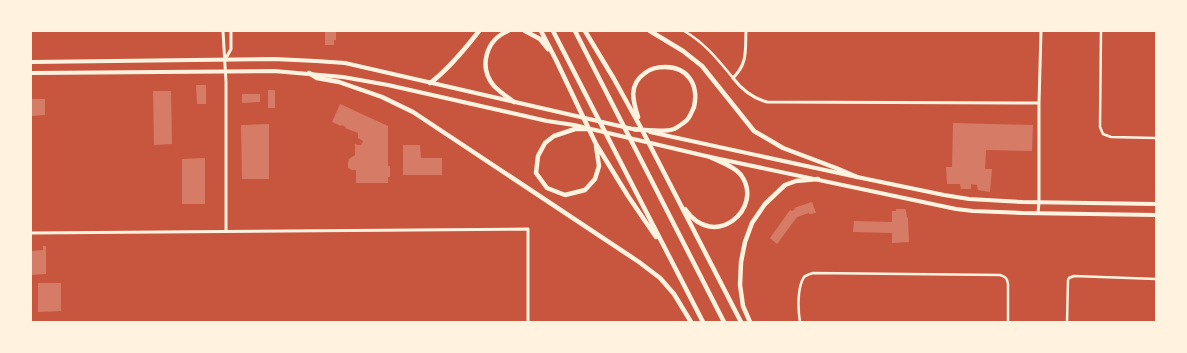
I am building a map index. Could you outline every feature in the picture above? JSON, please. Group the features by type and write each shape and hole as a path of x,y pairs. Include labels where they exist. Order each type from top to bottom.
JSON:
{"highway":[{"path":"430,83 439,77 479,31"},
{"path":"508,31 498,36 489,48 486,55 486,69 489,79 494,86 514,102"},
{"path":"526,31 540,39 556,60"},
{"path":"541,31 596,144 628,196 666,251"},
{"path":"553,31 703,322"},
{"path":"575,31 724,322"},
{"path":"585,31 640,126 672,191 741,322"},
{"path":"650,31 683,51 702,66 754,131 783,148 856,177"},
{"path":"634,129 657,132 674,129 687,120 695,102 695,91 692,82 686,74 678,69 658,67 649,70 641,76 634,87 632,98 640,126"},
{"path":"309,74 317,78 339,82 382,97 413,112 639,262 660,278 674,294 692,322"},
{"path":"590,129 574,127 554,136 545,144 538,156 536,172 547,188 565,195 584,190 595,179 599,166 596,144"},
{"path":"672,191 687,212 701,225 718,227 726,224 738,216 746,204 747,189 745,182 741,175 733,168 710,157"},
{"path":"750,322 743,306 740,285 741,262 745,242 752,223 765,204 785,185 796,181 818,179"}],"main road":[{"path":"31,62 274,59 345,63 634,129"},
{"path":"31,73 225,70 274,71 343,77 388,85 574,127"},
{"path":"590,129 710,157 973,212 1156,215"},
{"path":"657,132 856,177 969,199 1039,203 1156,204"}],"street":[{"path":"223,31 225,60 226,230"},
{"path":"225,60 231,49 231,31"},
{"path":"684,31 691,35 714,56 739,86 758,100 767,102 1039,103"},
{"path":"733,78 740,71 744,63 746,31"},
{"path":"1038,213 1041,31"},
{"path":"1101,31 1100,127 1103,134 1110,137 1156,138"},
{"path":"31,233 226,230 528,229 528,322"},
{"path":"800,322 798,309 800,288 804,278 813,273 1000,275 1007,278 1008,322"},
{"path":"1067,322 1069,278 1074,276 1156,279"}],"building":[{"path":"325,31 336,31 336,40 334,40 334,45 325,45"},
{"path":"196,85 206,85 206,104 197,104"},
{"path":"268,90 275,90 275,108 268,108"},
{"path":"153,91 171,91 172,144 154,145"},
{"path":"242,94 260,94 260,102 242,103"},
{"path":"31,99 45,99 45,115 31,116"},
{"path":"340,104 388,126 388,166 390,166 390,177 388,177 388,183 356,183 356,170 348,168 348,162 349,159 355,155 355,144 361,145 363,141 358,138 358,133 332,122"},
{"path":"953,123 1033,125 1032,151 986,150 985,169 992,169 990,192 978,190 977,185 971,184 971,189 961,189 960,184 947,184 946,167 952,167"},
{"path":"269,124 269,179 242,179 241,125"},
{"path":"403,145 420,145 421,158 442,158 442,175 403,175"},
{"path":"205,158 205,204 182,204 182,159"},
{"path":"812,202 816,213 809,213 797,217 777,244 770,238 790,210 792,211 795,209 794,208"},
{"path":"896,209 905,209 906,211 908,218 909,242 892,243 892,233 853,232 854,221 892,222 892,211 896,211"},
{"path":"43,246 46,246 46,274 31,275 31,251 43,250"},
{"path":"38,283 61,283 61,311 38,312"}]}
